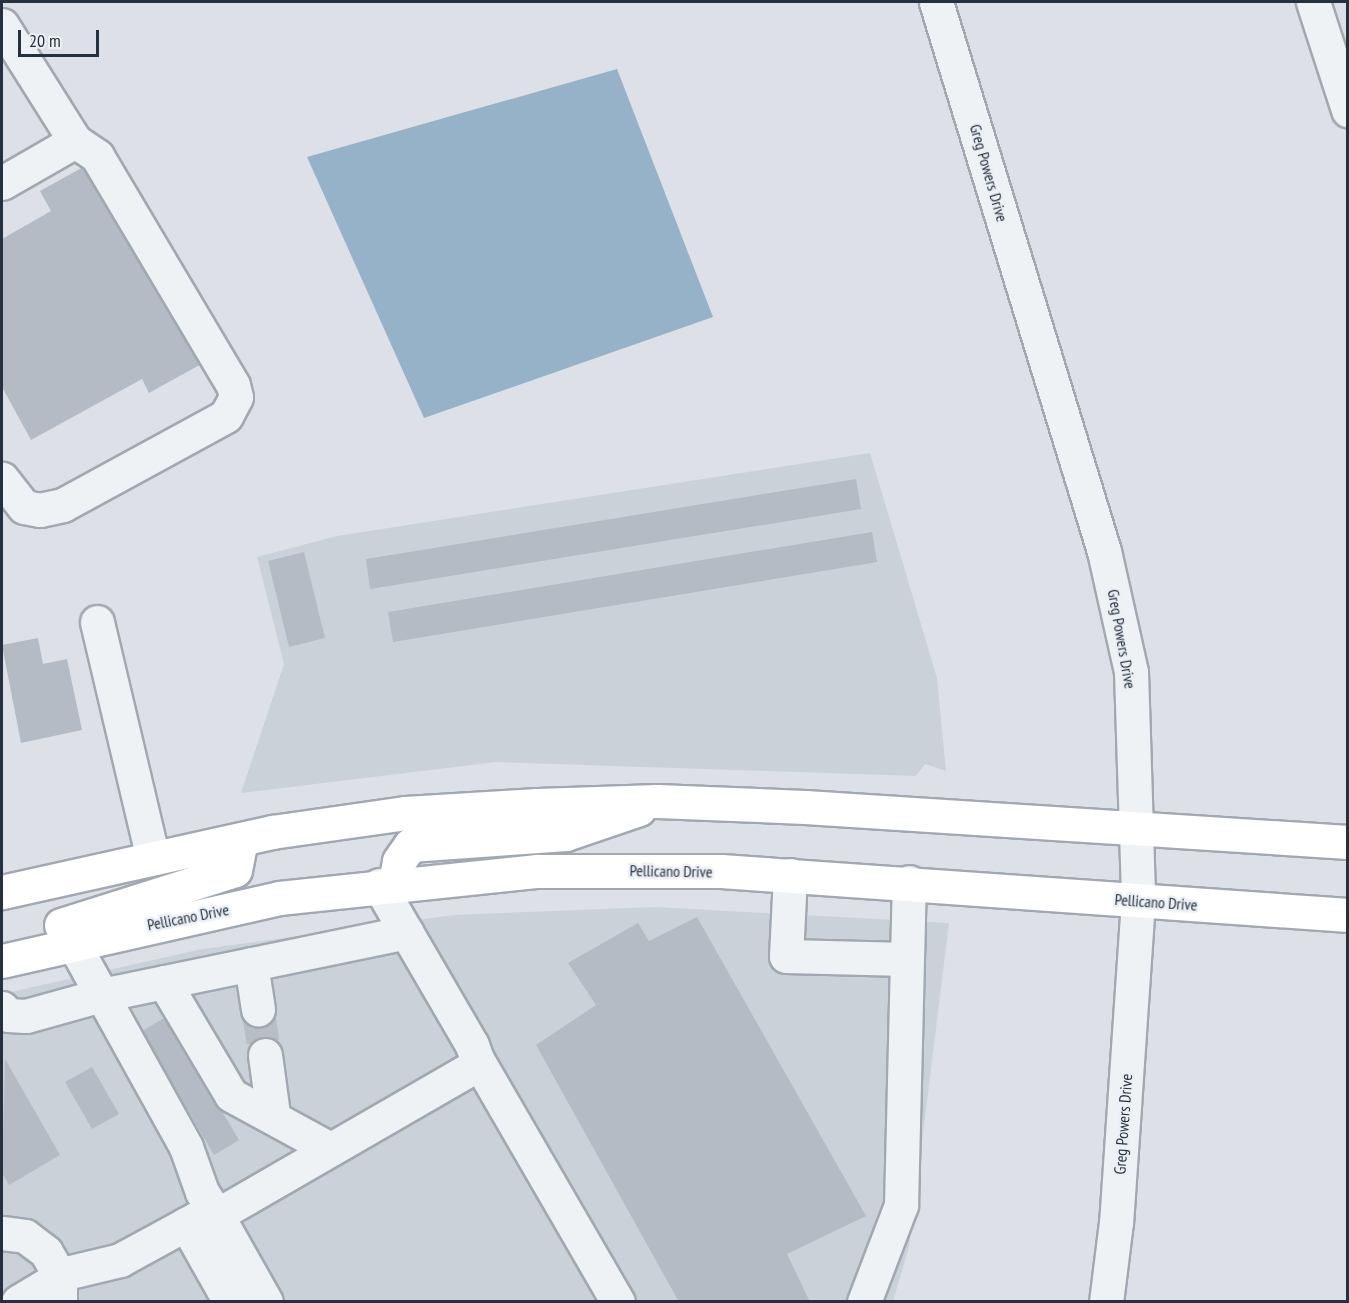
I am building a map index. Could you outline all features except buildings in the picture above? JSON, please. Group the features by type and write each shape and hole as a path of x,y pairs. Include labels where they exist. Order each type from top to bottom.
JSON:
{"main road":[{"path":"387,884 410,845 566,834 603,825 657,801"},
{"path":"2,892 241,840 405,813 657,801 1347,842"},
{"path":"2,959 56,927 235,870 241,840"},
{"name":"Pellicano Drive","path":"2,959 279,898 387,884 538,871 790,875 1347,915"}],"street":[{"name":"Greg Powers Drive","path":"936,2 1119,608 1131,672 1138,830 1138,901 1116,1222 1106,1302"},
{"path":"1313,2 1347,110"},
{"path":"2,25 75,141 103,165 233,385 234,405 226,416 63,505 40,510 24,507 2,479"},
{"path":"2,183 75,141"},
{"path":"97,622 153,858"},
{"path":"790,875 786,956 906,959"},
{"path":"864,1302 901,1205 909,882"},
{"path":"387,884 407,932 477,1059 618,1302"},
{"path":"2,1008 8,1015 26,1016 101,994 407,932"},
{"path":"73,943 186,1147 202,1192 266,1302"},
{"path":"251,964 258,1009"},
{"path":"164,982 231,1095 273,1114 330,1149"},
{"path":"265,1055 273,1114"},
{"path":"18,1302 60,1289 186,1224 217,1215 473,1067 477,1059"},
{"path":"186,1224 230,1302"},
{"path":"2,1233 37,1243 60,1289"}],"shaded area":[{"path":"870,453 937,678 946,771 925,764 916,776 496,762 241,793 284,664 257,557 337,536"},
{"path":"655,907 949,923 909,1247 893,1301 2,1301 2,994 202,949 454,915"}],"water":[{"path":"617,69 713,317 424,418 307,157"}],"tunnel":[{"path":"258,1009 265,1055"}]}
